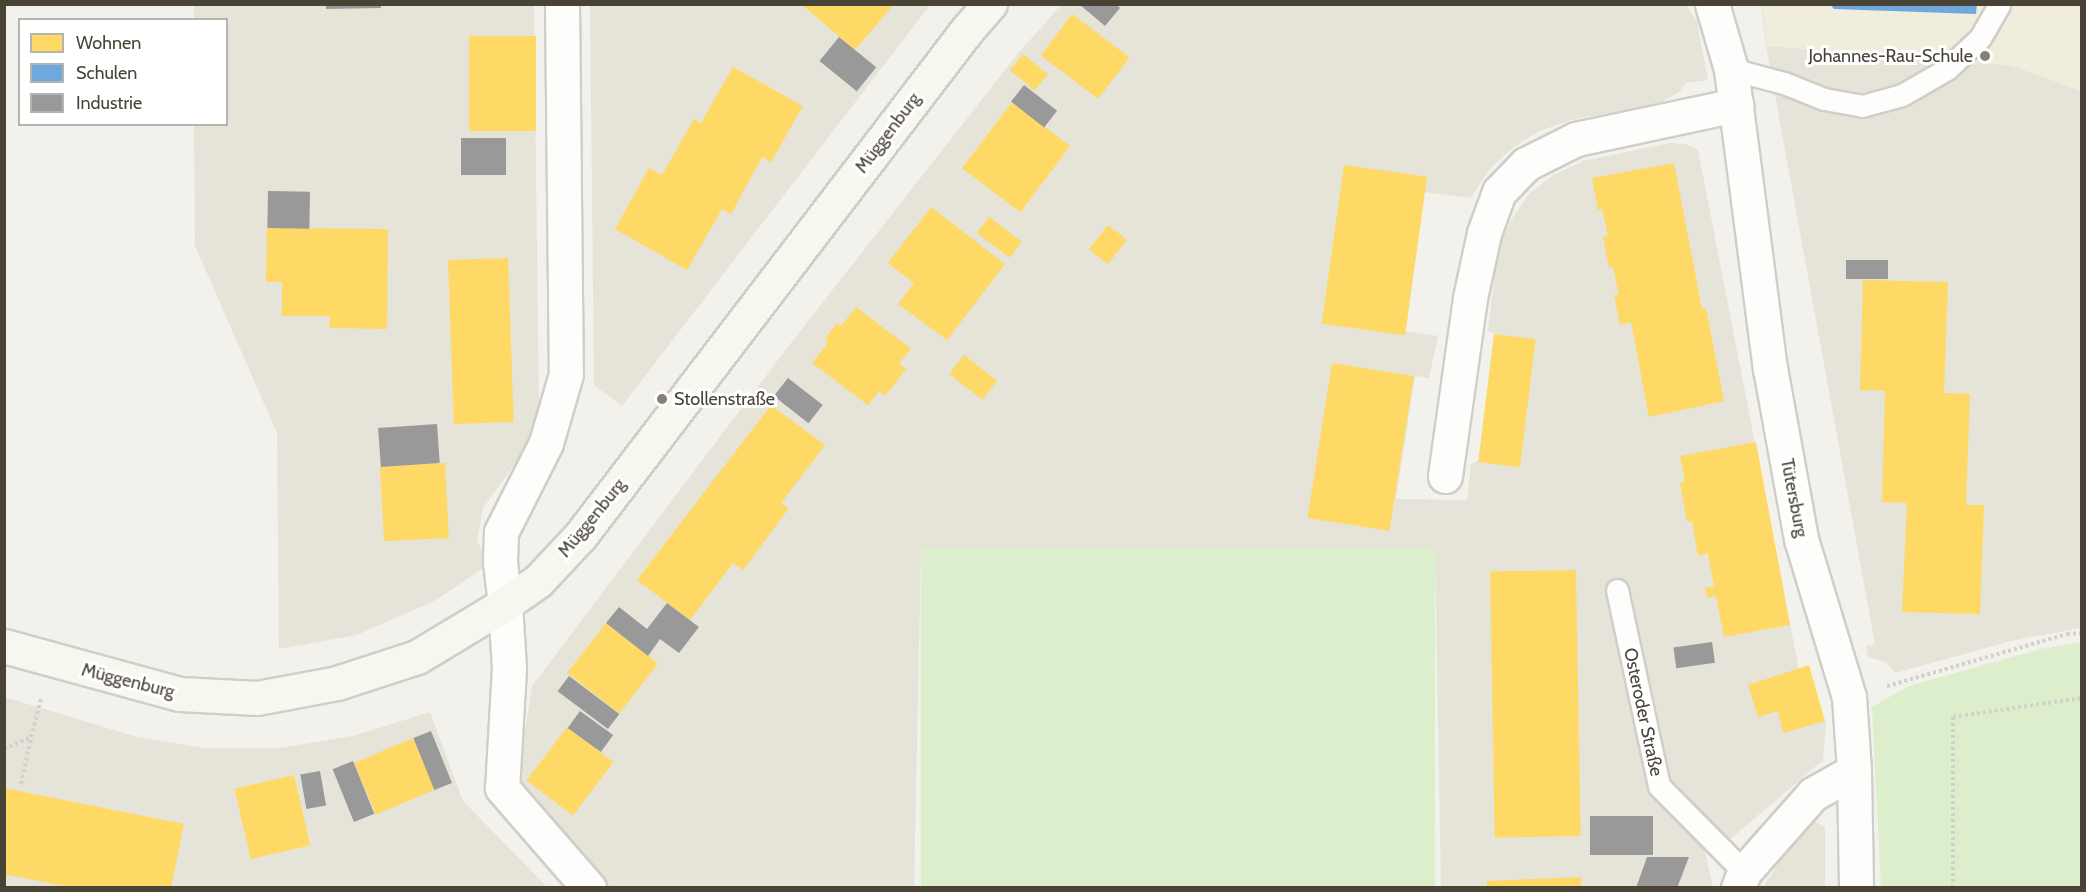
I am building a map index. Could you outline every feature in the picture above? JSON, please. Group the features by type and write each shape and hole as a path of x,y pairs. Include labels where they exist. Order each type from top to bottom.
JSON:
{"main road":[{"name":"Müggenburg","path":"4,646 180,694 257,698 337,683 417,657 506,604 538,581 581,535 967,30 990,4"}],"street":[{"path":"562,4 566,374 546,443 501,532 500,562 506,604 509,668 502,788 589,888"},
{"name":"Tütersburg","path":"1712,4 1731,69 1770,368 1802,538 1849,697 1854,771 1856,888"},
{"path":"1445,476 1470,298 1484,233 1499,192 1526,164 1576,139 1736,105"},
{"name":"Osteroder Straße","path":"1741,880 1813,794 1854,771"}],"lane":[{"path":"1731,69 1784,83 1824,99 1862,106 1902,95 1947,69 1980,38 2000,4"},
{"name":"Osteroder Straße","path":"1617,590 1659,786 1741,880"}],"path":[{"path":"1849,697 2067,634 2082,633"},
{"path":"21,784 52,660"},
{"path":"1953,888 1953,717 2082,698"},
{"path":"4,749 31,737"}],"shaded area":[{"path":"194,5 534,5 539,415 531,441 483,508 477,541 489,564 436,600 357,635 279,649 277,433 195,246 194,126 228,126 228,18 194,18"},
{"path":"590,5 930,5 622,406 594,385"},
{"path":"1061,5 1686,5 1697,22 1708,80 1686,83 1679,92 1658,104 1571,120 1537,132 1510,150 1488,171 1471,198 1424,192 1406,331 1438,336 1429,378 1415,376 1396,499 1467,500 1471,464 1481,460 1497,334 1488,331 1496,264 1502,240 1512,219 1529,194 1553,175 1584,161 1670,143 1685,144 1698,150 1799,670 1826,722 1823,760 1727,842 1705,852 1713,887 1441,887 1435,552 1242,548 921,548 914,887 609,887 517,785 532,686 787,348 1020,51"},
{"path":"1761,5 1763,5 1767,46 2011,65 2081,91 2081,628 2015,640 1895,673 1886,662 1868,657 1866,646 1875,644 1766,46"},
{"name":"Johannes-Rau-Schule","path":"1763,5 2081,5 2081,91 2011,65 1766,46"},
{"path":"4,697 137,737 206,748 280,748 353,736 430,712 463,801 547,887 5,887"},
{"path":"1806,817 1825,827 1825,887 1763,888"}],"green space":[{"path":"921,548 1435,548 1435,887 921,887"},
{"path":"2081,642 2081,887 1881,887 1872,707 1909,686 2041,649"}],"building: Wohnen":[{"path":"801,4 894,4 855,50"},
{"path":"1072,14 1130,57 1098,99 1041,56"},
{"path":"469,36 536,36 536,131 469,131"},
{"path":"1023,54 1048,74 1035,90 1010,70"},
{"path":"733,67 803,106 771,162 762,157 731,214 722,209 687,270 615,229 649,168 662,175 694,119 701,123"},
{"path":"1012,102 1070,146 1020,212 962,168"},
{"path":"1674,163 1702,309 1706,308 1724,401 1649,417 1631,322 1620,325 1614,295 1619,295 1613,267 1609,268 1603,237 1608,236 1602,209 1598,210 1592,178"},
{"path":"1344,165 1427,177 1405,335 1322,323"},
{"path":"931,207 1005,264 947,340 898,304 914,283 888,263"},
{"path":"989,217 1022,242 1010,258 977,233"},
{"path":"1108,225 1127,240 1108,264 1089,249"},
{"path":"267,228 388,229 387,329 329,328 330,316 282,316 282,282 266,282"},
{"path":"508,258 514,422 454,424 448,260"},
{"path":"1863,280 1948,282 1944,393 1970,394 1966,505 1984,505 1980,614 1902,612 1907,503 1882,502 1885,391 1860,390"},
{"path":"856,307 911,349 899,363 906,369 885,396 879,391 868,405 812,363 828,343 825,339 837,323 841,326"},
{"path":"1494,334 1536,339 1520,467 1478,462"},
{"path":"964,355 997,381 982,400 949,374"},
{"path":"1332,363 1414,376 1389,531 1307,518"},
{"path":"771,405 825,445 781,503 789,508 743,570 733,563 690,620 637,580"},
{"path":"1756,442 1790,625 1724,637 1716,596 1707,598 1705,588 1714,586 1708,553 1698,556 1692,521 1687,522 1680,483 1685,482 1680,456"},
{"path":"445,463 449,538 384,541 380,466"},
{"path":"1576,570 1581,836 1495,837 1490,572"},
{"path":"606,623 658,664 619,713 567,673"},
{"path":"1809,665 1825,721 1783,733 1778,711 1758,717 1748,685"},
{"path":"567,727 613,762 573,815 527,781"},
{"path":"413,738 435,790 376,815 354,763"},
{"path":"294,775 310,845 251,859 235,789"},
{"path":"4,788 184,824 171,888 73,888 4,874"},
{"path":"1581,877 1581,888 1487,888 1487,881"}],"building: Schulen":[{"path":"1830,4 1977,4 1976,14 1834,9"}],"building: Industrie":[{"path":"326,4 381,4 381,8 326,9"},
{"path":"1079,4 1116,4 1120,8 1105,26"},
{"path":"839,37 876,67 857,91 819,61"},
{"path":"1024,85 1057,111 1044,127 1011,102"},
{"path":"461,138 506,138 506,175 461,175"},
{"path":"268,191 310,192 309,229 267,228"},
{"path":"1846,260 1888,260 1888,279 1846,279"},
{"path":"788,378 823,405 809,423 774,396"},
{"path":"437,424 440,463 381,467 378,428"},
{"path":"667,603 699,627 679,653 660,639 648,656 606,623 619,607 647,629"},
{"path":"1712,642 1715,663 1676,668 1673,647"},
{"path":"569,676 619,714 608,729 558,691"},
{"path":"580,711 613,735 601,752 568,728"},
{"path":"431,731 452,783 434,790 413,738"},
{"path":"353,761 374,814 354,822 333,769"},
{"path":"320,771 326,805 306,809 300,774"},
{"path":"1590,816 1653,816 1653,855 1590,855"},
{"path":"1647,857 1689,857 1677,888 1636,888"}],"place":[{"name":"Johannes-Rau-Schule","path":"1985,56"},
{"name":"Stollenstraße","path":"662,399"}]}
